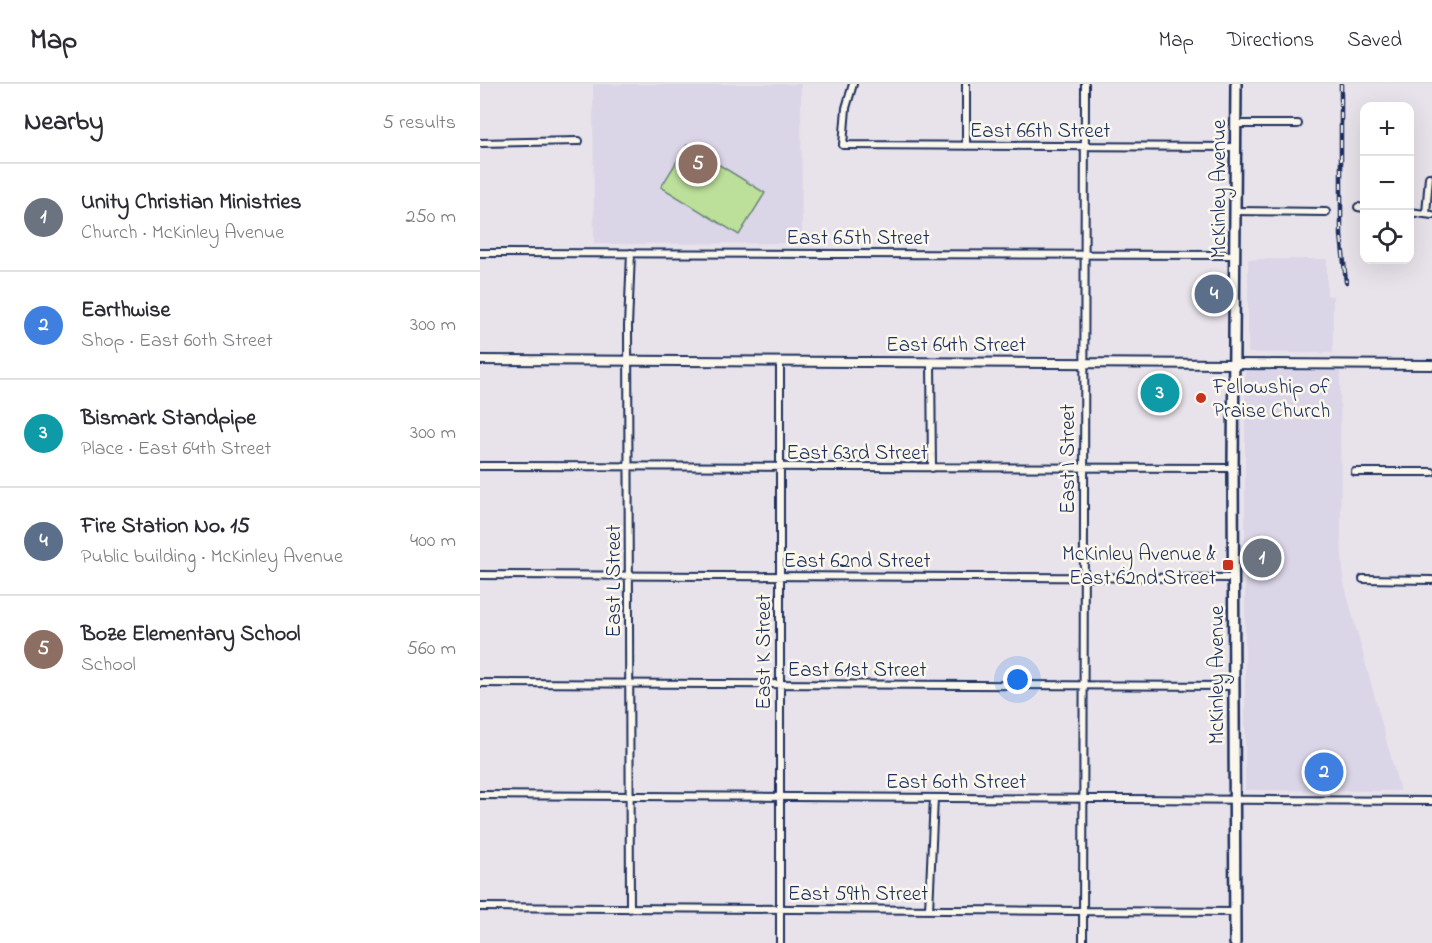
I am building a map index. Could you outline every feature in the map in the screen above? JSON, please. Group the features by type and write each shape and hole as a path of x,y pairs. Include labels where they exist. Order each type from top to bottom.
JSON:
{"main road":[{"name":"McKinley Avenue","path":"1234,943 1233,468 1236,84"}],"street":[{"name":"East 66th Street","path":"853,84 846,108 843,145 1235,147"},
{"path":"966,84 966,146"},
{"name":"East I Street","path":"1083,943 1082,578 1087,147 1085,84"},
{"path":"1235,124 1298,124"},
{"path":"480,142 579,141"},
{"path":"1414,213 1429,214 1429,177"},
{"path":"1235,211 1326,212"},
{"name":"East 65th Street","path":"480,253 1235,255"},
{"name":"East L Street","path":"630,909 631,253"},
{"name":"East 64th Street","path":"480,360 1234,362 1432,365"},
{"name":"East K Street","path":"780,361 780,943"},
{"path":"931,362 932,468"},
{"name":"East 63rd Street","path":"480,466 1233,468"},
{"path":"1355,472 1432,472"},
{"name":"East 62nd Street","path":"480,575 1234,578"},
{"path":"1363,579 1432,580"},
{"name":"East 61st Street","path":"480,683 1234,687"},
{"name":"East 60th Street","path":"480,795 1432,801"},
{"path":"929,910 934,798"},
{"name":"East 59th Street","path":"480,907 1235,912"}],"shaded area":[{"path":"593,84 801,84 802,243 594,244"},
{"path":"1248,259 1327,259 1327,295 1333,296 1333,353 1248,353"},
{"path":"1245,371 1340,371 1341,540 1344,583 1400,791 1245,790"}],"green space":[{"path":"687,145 765,193 739,235 661,187"}],"railway":[{"path":"1341,84 1341,235 1346,282"}],"place":[{"name":"Boze Elementary School","path":"698,164"},
{"name":"Fire Station No. 15","path":"1214,294"},
{"name":"Bismark Standpipe","path":"1160,393"},
{"name":"Fellowship of Praise Church","path":"1201,398"},
{"name":"Unity Christian Ministries","path":"1262,558"},
{"name":"McKinley Avenue & East 62nd Street","path":"1228,565"},
{"name":"Earthwise","path":"1324,772"}]}
